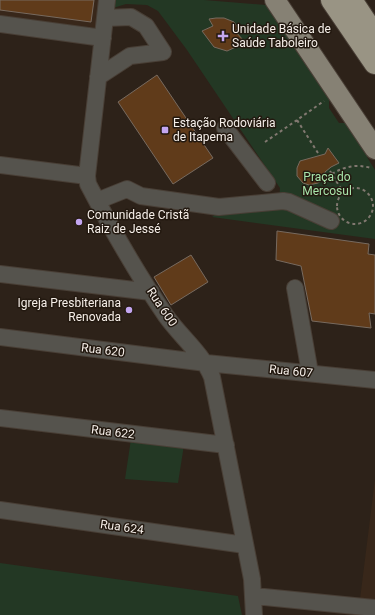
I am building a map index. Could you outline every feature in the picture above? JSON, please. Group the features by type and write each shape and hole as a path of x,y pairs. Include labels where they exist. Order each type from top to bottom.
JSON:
{"highway":[{"path":"332,0 375,63"},
{"path":"351,0 375,36"}],"main road":[{"path":"275,0 336,92 373,158"}],"street":[{"name":"Rua 600","path":"107,0 87,176 88,184 167,317 206,363 212,376 254,596 254,615"},
{"path":"98,77 130,56 163,52 146,26 136,20 131,18 105,18"},
{"path":"0,24 103,38"},
{"path":"225,128 267,183"},
{"path":"0,165 87,176"},
{"path":"97,201 127,189 141,196 219,208 283,201 289,202 332,222"},
{"path":"0,274 151,292"},
{"path":"295,288 310,373"},
{"name":"Rua 620","path":"0,337 206,363"},
{"name":"Rua 607","path":"206,363 375,380"},
{"name":"Rua 622","path":"0,418 226,445"},
{"name":"Rua 624","path":"0,510 245,545"},
{"path":"254,596 375,608"}],"path":[{"path":"265,142 336,92"},
{"path":"297,120 318,153"},
{"path":"332,174 373,158"},
{"path":"330,171 343,192"},
{"path":"356,188 363,190 372,200 373,206 370,216 362,223 351,224 341,218 337,212 336,205 343,192 356,188"}],"shaded area":[{"path":"0,0 101,0 98,28 0,16"},
{"path":"375,479 375,600 360,599"}],"green space":[{"name":"Praça do Mercosul","path":"113,0 204,0 266,5 329,98 329,108 339,123 350,123 367,151 367,157 375,170 375,239 212,217 223,209 279,201 280,188 187,50 158,11 147,5 126,4 113,8"},
{"path":"131,439 184,445 178,483 125,479"},
{"path":"0,563 238,596 242,615 0,615"}],"building":[{"path":"0,0 94,0 91,22 0,10"},
{"name":"Unidade Básica de Saúde Taboleiro","path":"224,18 234,22 238,28 235,31 244,41 227,51 214,47 202,31 213,26 209,19"},
{"name":"Estação Rodoviária de Itapema","path":"157,75 213,158 173,184 118,102"},
{"path":"328,148 339,163 325,172 323,180 318,183 309,185 303,183 297,176 297,168 300,161 325,154"},
{"path":"277,231 369,244 368,254 375,255 375,314 369,313 371,328 312,321 301,266 276,260"},
{"path":"191,255 208,282 171,305 154,277"}],"place":[{"name":"Unidade Básica de Saúde Taboleiro","path":"223,36"},
{"name":"Estação Rodoviária de Itapema","path":"165,130"},
{"name":"Comunidade Cristã Raiz de Jessé","path":"79,222"},
{"name":"Igreja Presbiteriana Renovada","path":"129,310"}]}
